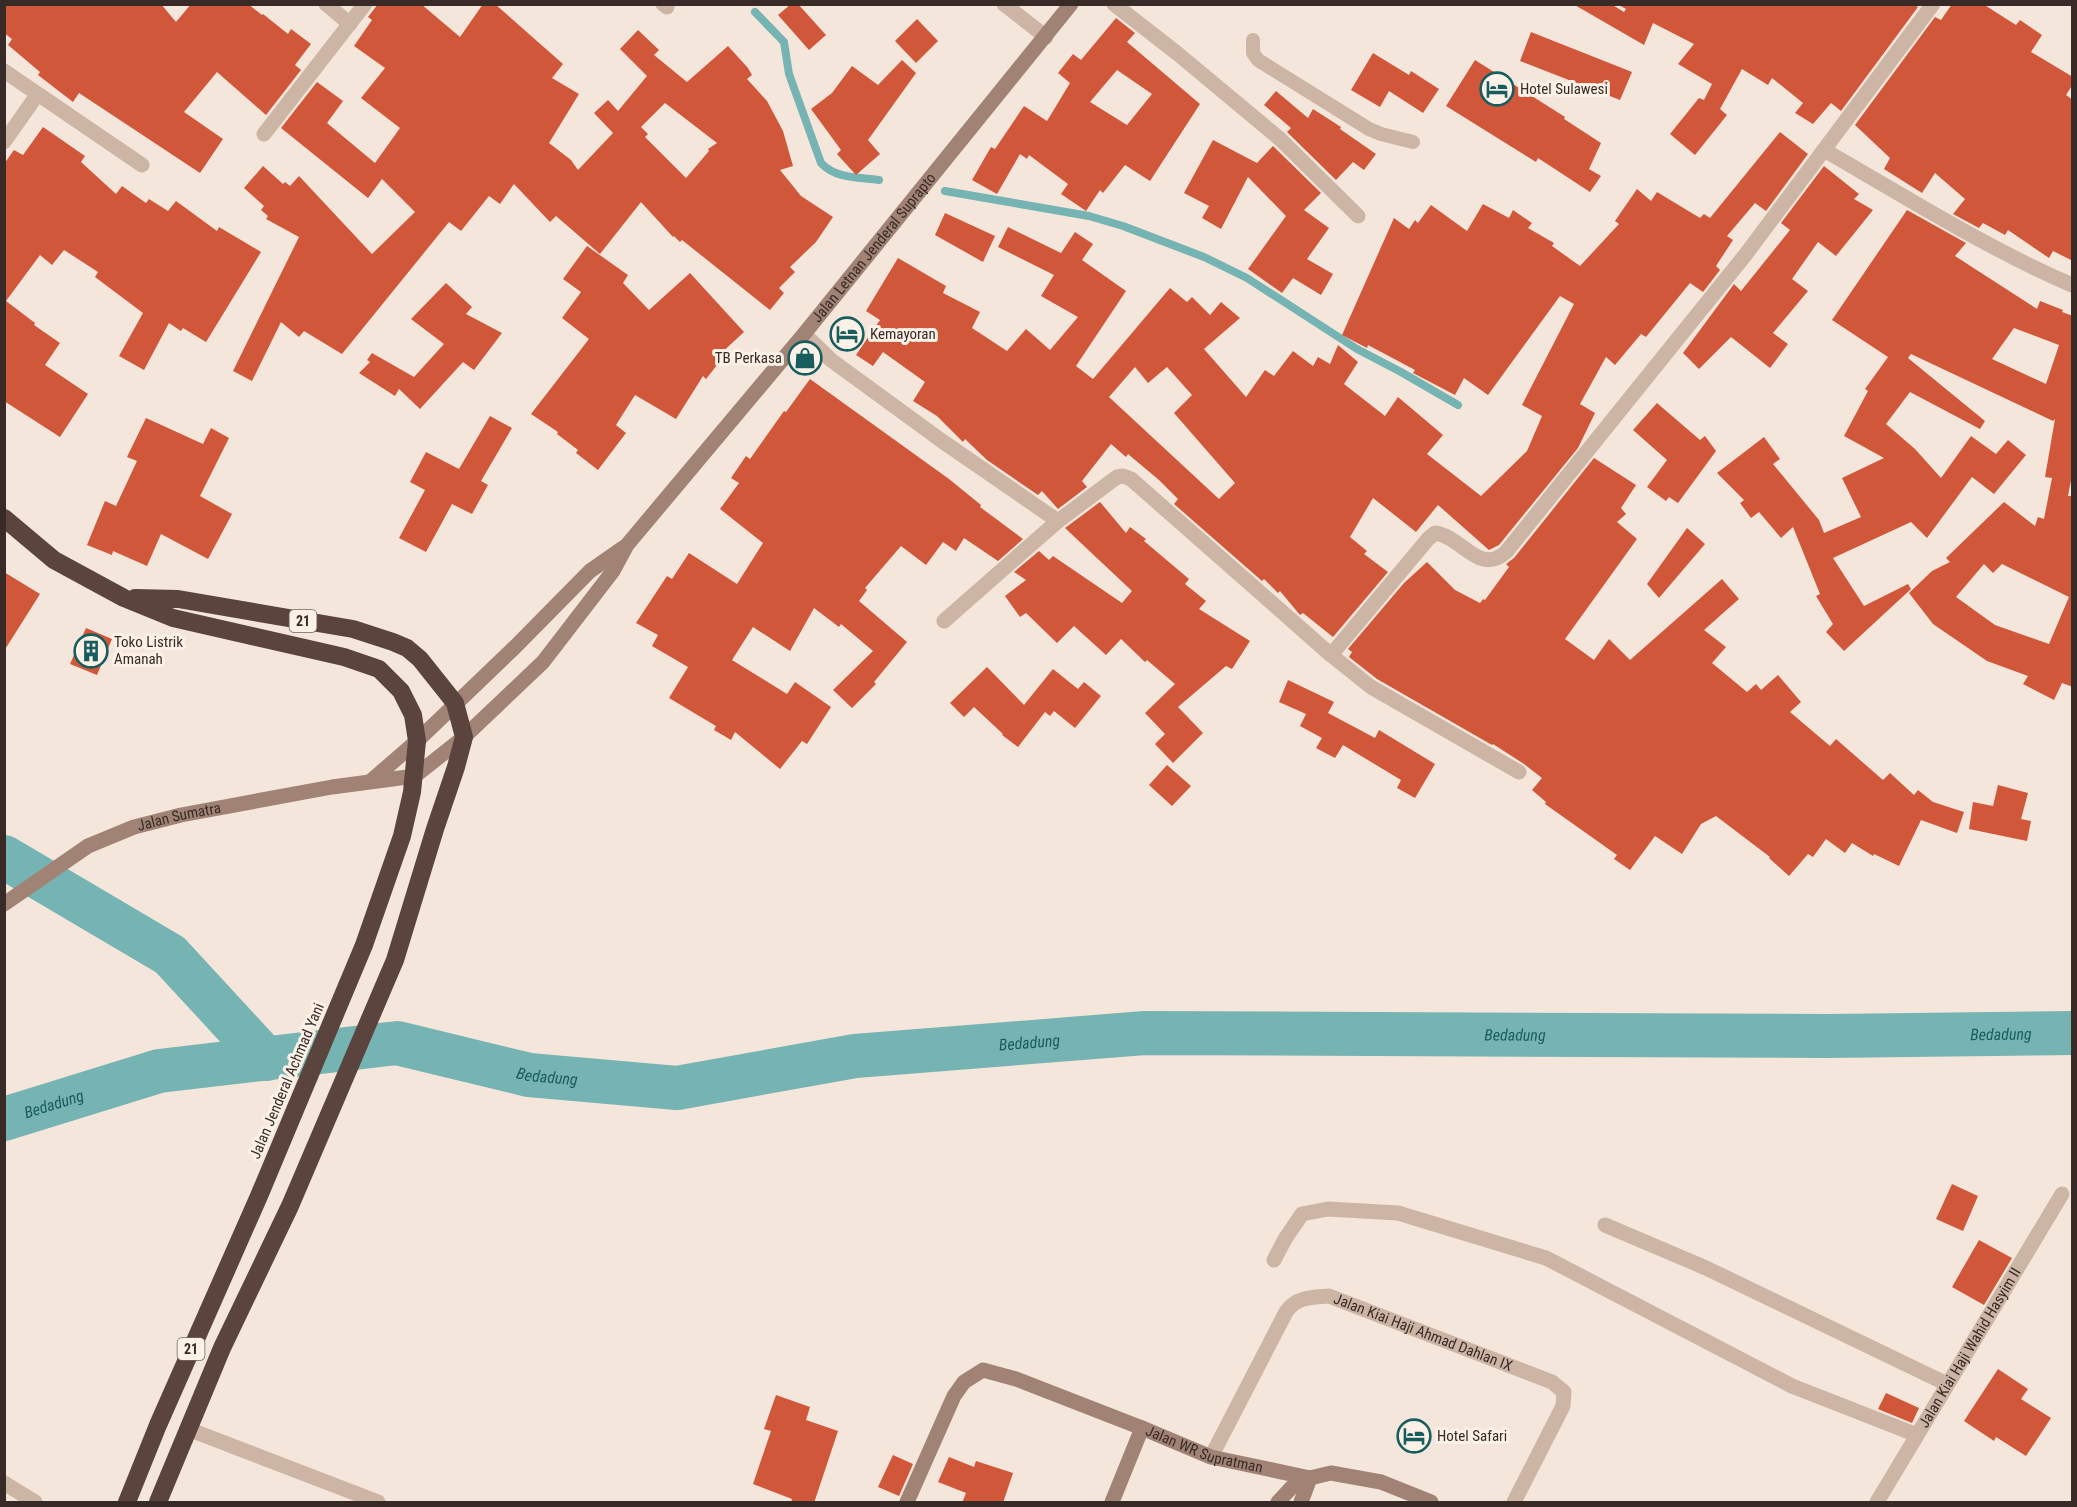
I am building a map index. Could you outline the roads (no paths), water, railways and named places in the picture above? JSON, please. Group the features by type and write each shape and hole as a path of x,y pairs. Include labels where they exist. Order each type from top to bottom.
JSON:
{"highway":[{"name":"21","path":"4,518 54,560 124,598 178,599 353,629 407,648 420,659 455,702 464,737 395,960 290,1206 222,1348 158,1503"},
{"name":"Jalan Jenderal Achmad Yani","path":"124,598 173,618 344,657 379,669 401,691 413,715 417,741 415,776 402,836 364,945 158,1425 127,1503"}],"main road":[{"name":"Jalan Letnan Jenderal Suprapto","path":"415,776 464,737 543,662 613,571 627,545 804,334 1071,4"},
{"name":"Jalan Letnan Jenderal Suprapto","path":"372,780 417,741 590,571 627,545"},
{"name":"Jalan Sumatra","path":"4,904 88,846 135,827 181,815 372,780 415,776"},
{"path":"911,1502 954,1396 964,1382 983,1370 1017,1379 1142,1428"},
{"name":"Jalan WR Supratman","path":"1112,1503 1142,1428 1210,1457 1310,1478"},
{"path":"1278,1503 1291,1488 1310,1478 1330,1473 1381,1482 1431,1503"},
{"path":"1301,1503 1310,1478"}],"street":[{"path":"326,4 350,24"},
{"path":"264,134 365,4"},
{"path":"1004,4 1046,37"},
{"path":"1113,4 1263,124 1358,216"},
{"path":"1331,655 1435,533 1449,538 1488,561 1497,560 1506,552 1746,254 1934,4"},
{"path":"4,71 142,165"},
{"path":"4,142 37,95"},
{"path":"1824,150 1990,245 2039,271 2073,285"},
{"path":"804,334 840,367 1058,521"},
{"path":"944,621 1058,521 1117,477 1123,476 1131,479 1331,655 1371,687 1520,772"},
{"name":"Jalan Kiai Haji Wahid Hasyim II","path":"1877,1503 2062,1194"},
{"path":"1274,1260 1302,1214 1328,1209 1398,1213 1546,1258 1792,1386 1917,1435"},
{"path":"1605,1225 1706,1268 1947,1384"},
{"name":"Jalan Kiai Haji Ahmad Dahlan IX","path":"1210,1457 1291,1304 1315,1297 1329,1296 1552,1382 1564,1392 1563,1406 1514,1503"},
{"path":"188,1428 378,1503"},
{"path":"4,1484 35,1503"}],"lane":[{"path":"1253,40 1253,52 1258,60 1369,129 1413,142"}],"waterway":[{"path":"755,12 784,42 789,74 821,163 840,175 879,180"},
{"path":"945,191 1089,216 1123,226 1204,257 1247,278 1357,349 1458,405"},
{"path":"4,857 170,955 266,1059"},
{"name":"Bedadung","path":"4,1119 159,1071 397,1043 529,1075 677,1088 855,1056 1145,1033 1828,1036 2072,1033"}],"place":[{"name":"Hotel Sulawesi","path":"1497,89"},
{"name":"Kemayoran","path":"847,334"},
{"name":"TB Perkasa","path":"805,358"},
{"name":"Toko Listrik Amanah","path":"91,651"},
{"name":"Hotel Safari","path":"1414,1436"}]}
